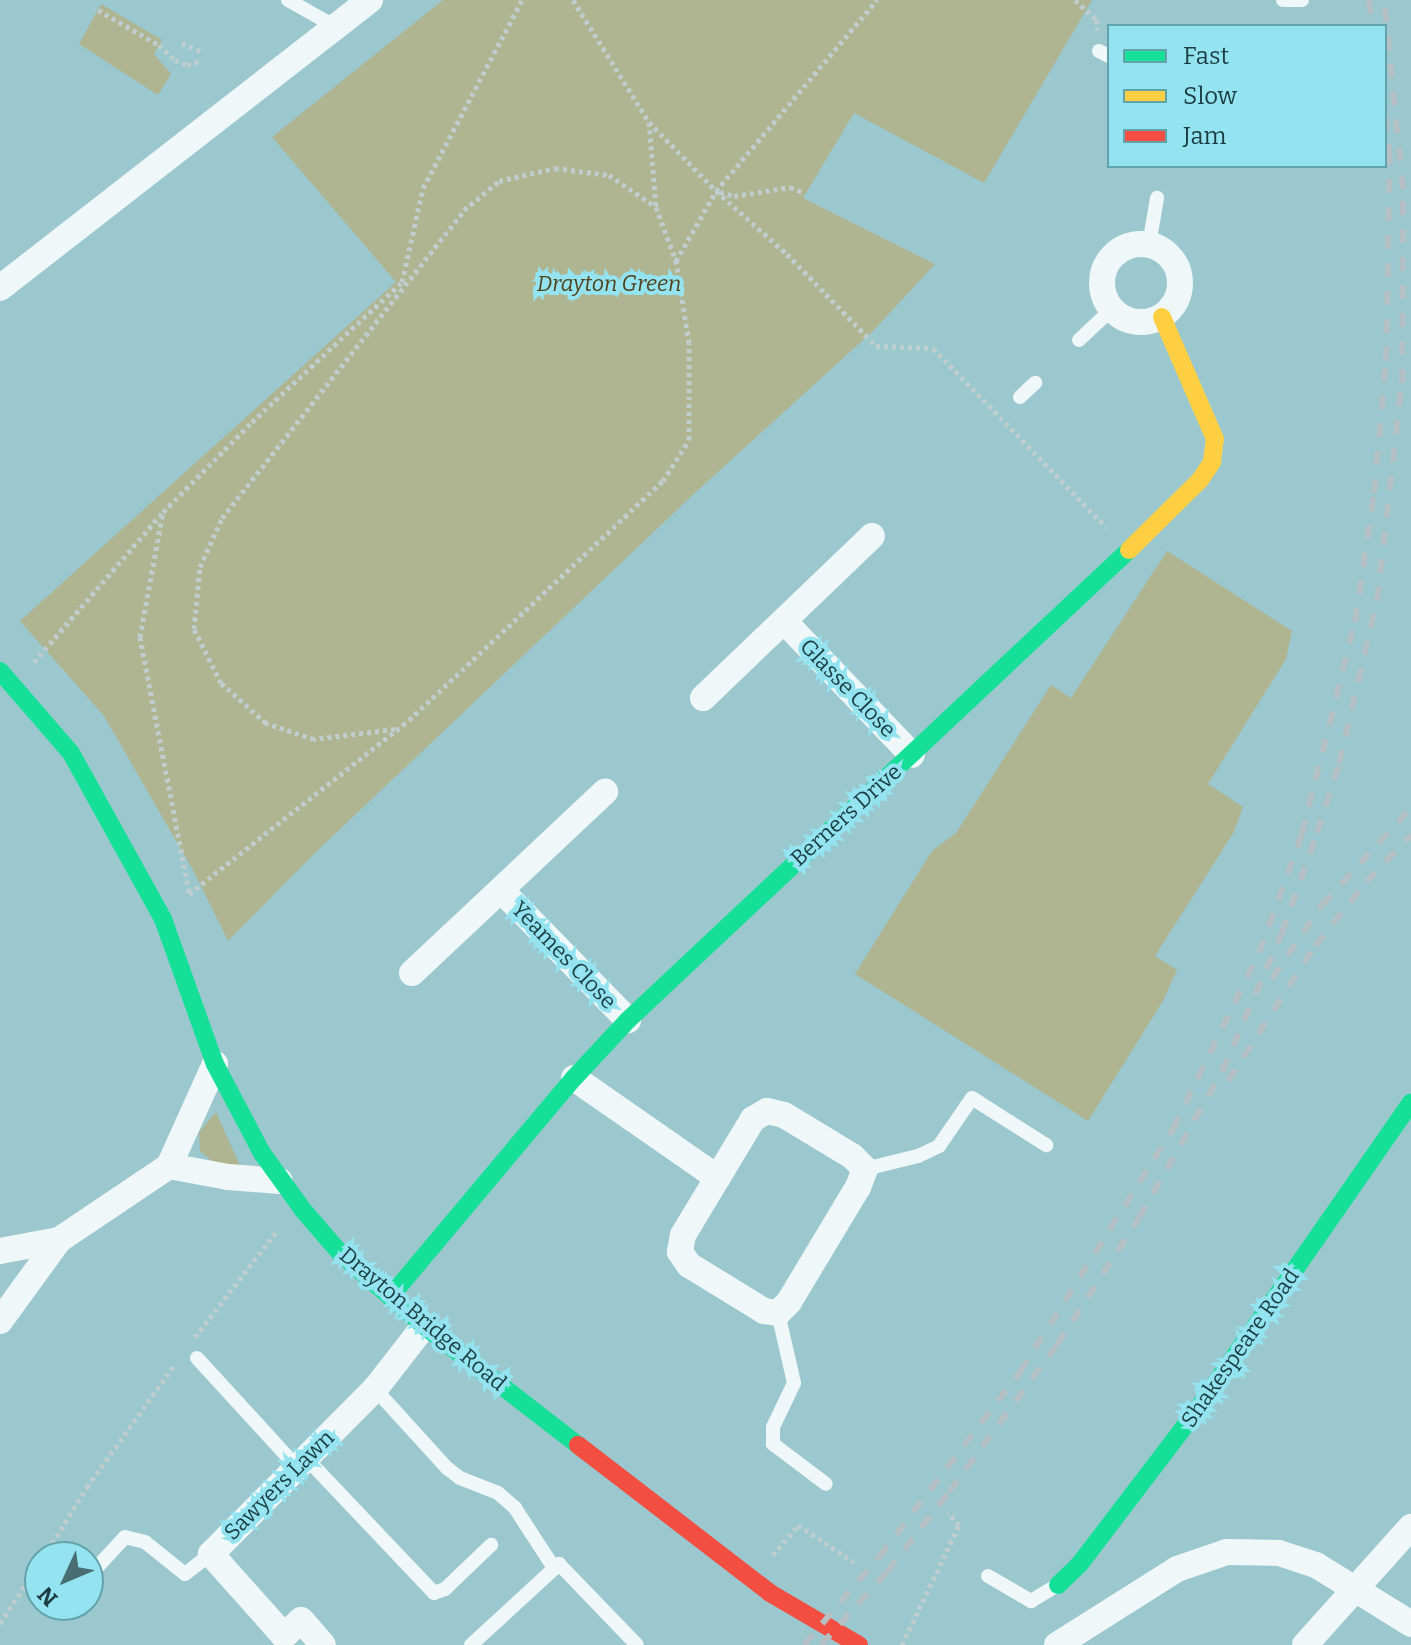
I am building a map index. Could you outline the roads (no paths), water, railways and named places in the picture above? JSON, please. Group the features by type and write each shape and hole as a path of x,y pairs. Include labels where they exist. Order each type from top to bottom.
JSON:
{"street":[{"path":"0,288 370,0"},
{"path":"1149,245 1171,258 1180,283 1172,308 1162,317 1151,321 1130,321 1112,309 1102,288 1107,264 1125,248 1149,245"},
{"name":"Berners Drive","path":"390,1297 574,1078 628,1020 1129,551 1200,480 1212,462 1215,439 1162,317"},
{"name":"Glasse Close","path":"703,698 872,536"},
{"name":"Glasse Close","path":"784,621 912,755"},
{"name":"Drayton Bridge Road","path":"6,676 71,753 163,919 215,1064 280,1181 341,1254 424,1326 770,1593 858,1644"},
{"name":"Yeames Close","path":"412,973 605,792"},
{"name":"Yeames Close","path":"501,890 628,1020"},
{"path":"0,1321 59,1240 169,1166 215,1064"},
{"path":"574,1078 718,1178"},
{"name":"Shakespeare Road","path":"1058,1585 1085,1558 1198,1409 1411,1103"},
{"path":"767,1111 784,1115 852,1156 865,1169 858,1187 789,1302 778,1313 764,1311 689,1265 680,1252 683,1235 718,1178 753,1119 767,1111"},
{"path":"169,1166 228,1177 280,1181"},
{"path":"0,1251 59,1240"},
{"name":"Sawyers Lawn","path":"323,1645 301,1620 280,1640 211,1554 375,1389 424,1326"},
{"path":"1305,1645 1411,1527"},
{"path":"1057,1645 1177,1569 1227,1552 1255,1551 1299,1558 1356,1587 1411,1624"}],"lane":[{"path":"288,0 336,27"},
{"path":"1283,0 1302,0"},
{"path":"1149,245 1157,198"},
{"path":"1079,340 1112,309"},
{"path":"1020,397 1035,383"},
{"path":"865,1169 918,1156 939,1146 972,1098 1046,1145"},
{"path":"778,1313 794,1383 773,1427 773,1444 826,1484"},
{"path":"191,1354 434,1593 445,1589 491,1545"},
{"path":"375,1389 447,1468 460,1478 498,1493 515,1508 554,1568"},
{"path":"104,1560 125,1537 145,1542 185,1574 211,1554"},
{"path":"471,1645 559,1564 637,1645"},
{"path":"988,1576 1031,1601 1058,1585"}],"railway":[{"path":"1369,0 1372,24"},
{"path":"1384,0 1386,24"},
{"path":"821,1645 887,1572 1057,1345 1139,1218 1222,1072 1282,933 1339,764 1377,601 1402,383 1403,189 1387,30"},
{"path":"804,1645 879,1557 1020,1372 1173,1129 1259,953 1302,834 1355,622 1374,493 1386,361 1390,158 1387,132"},
{"path":"1272,979 1322,905 1411,808"},
{"path":"1228,1081 1315,946 1366,882 1411,835"}],"park label":[{"name":"Drayton Green","path":"609,284"}]}
